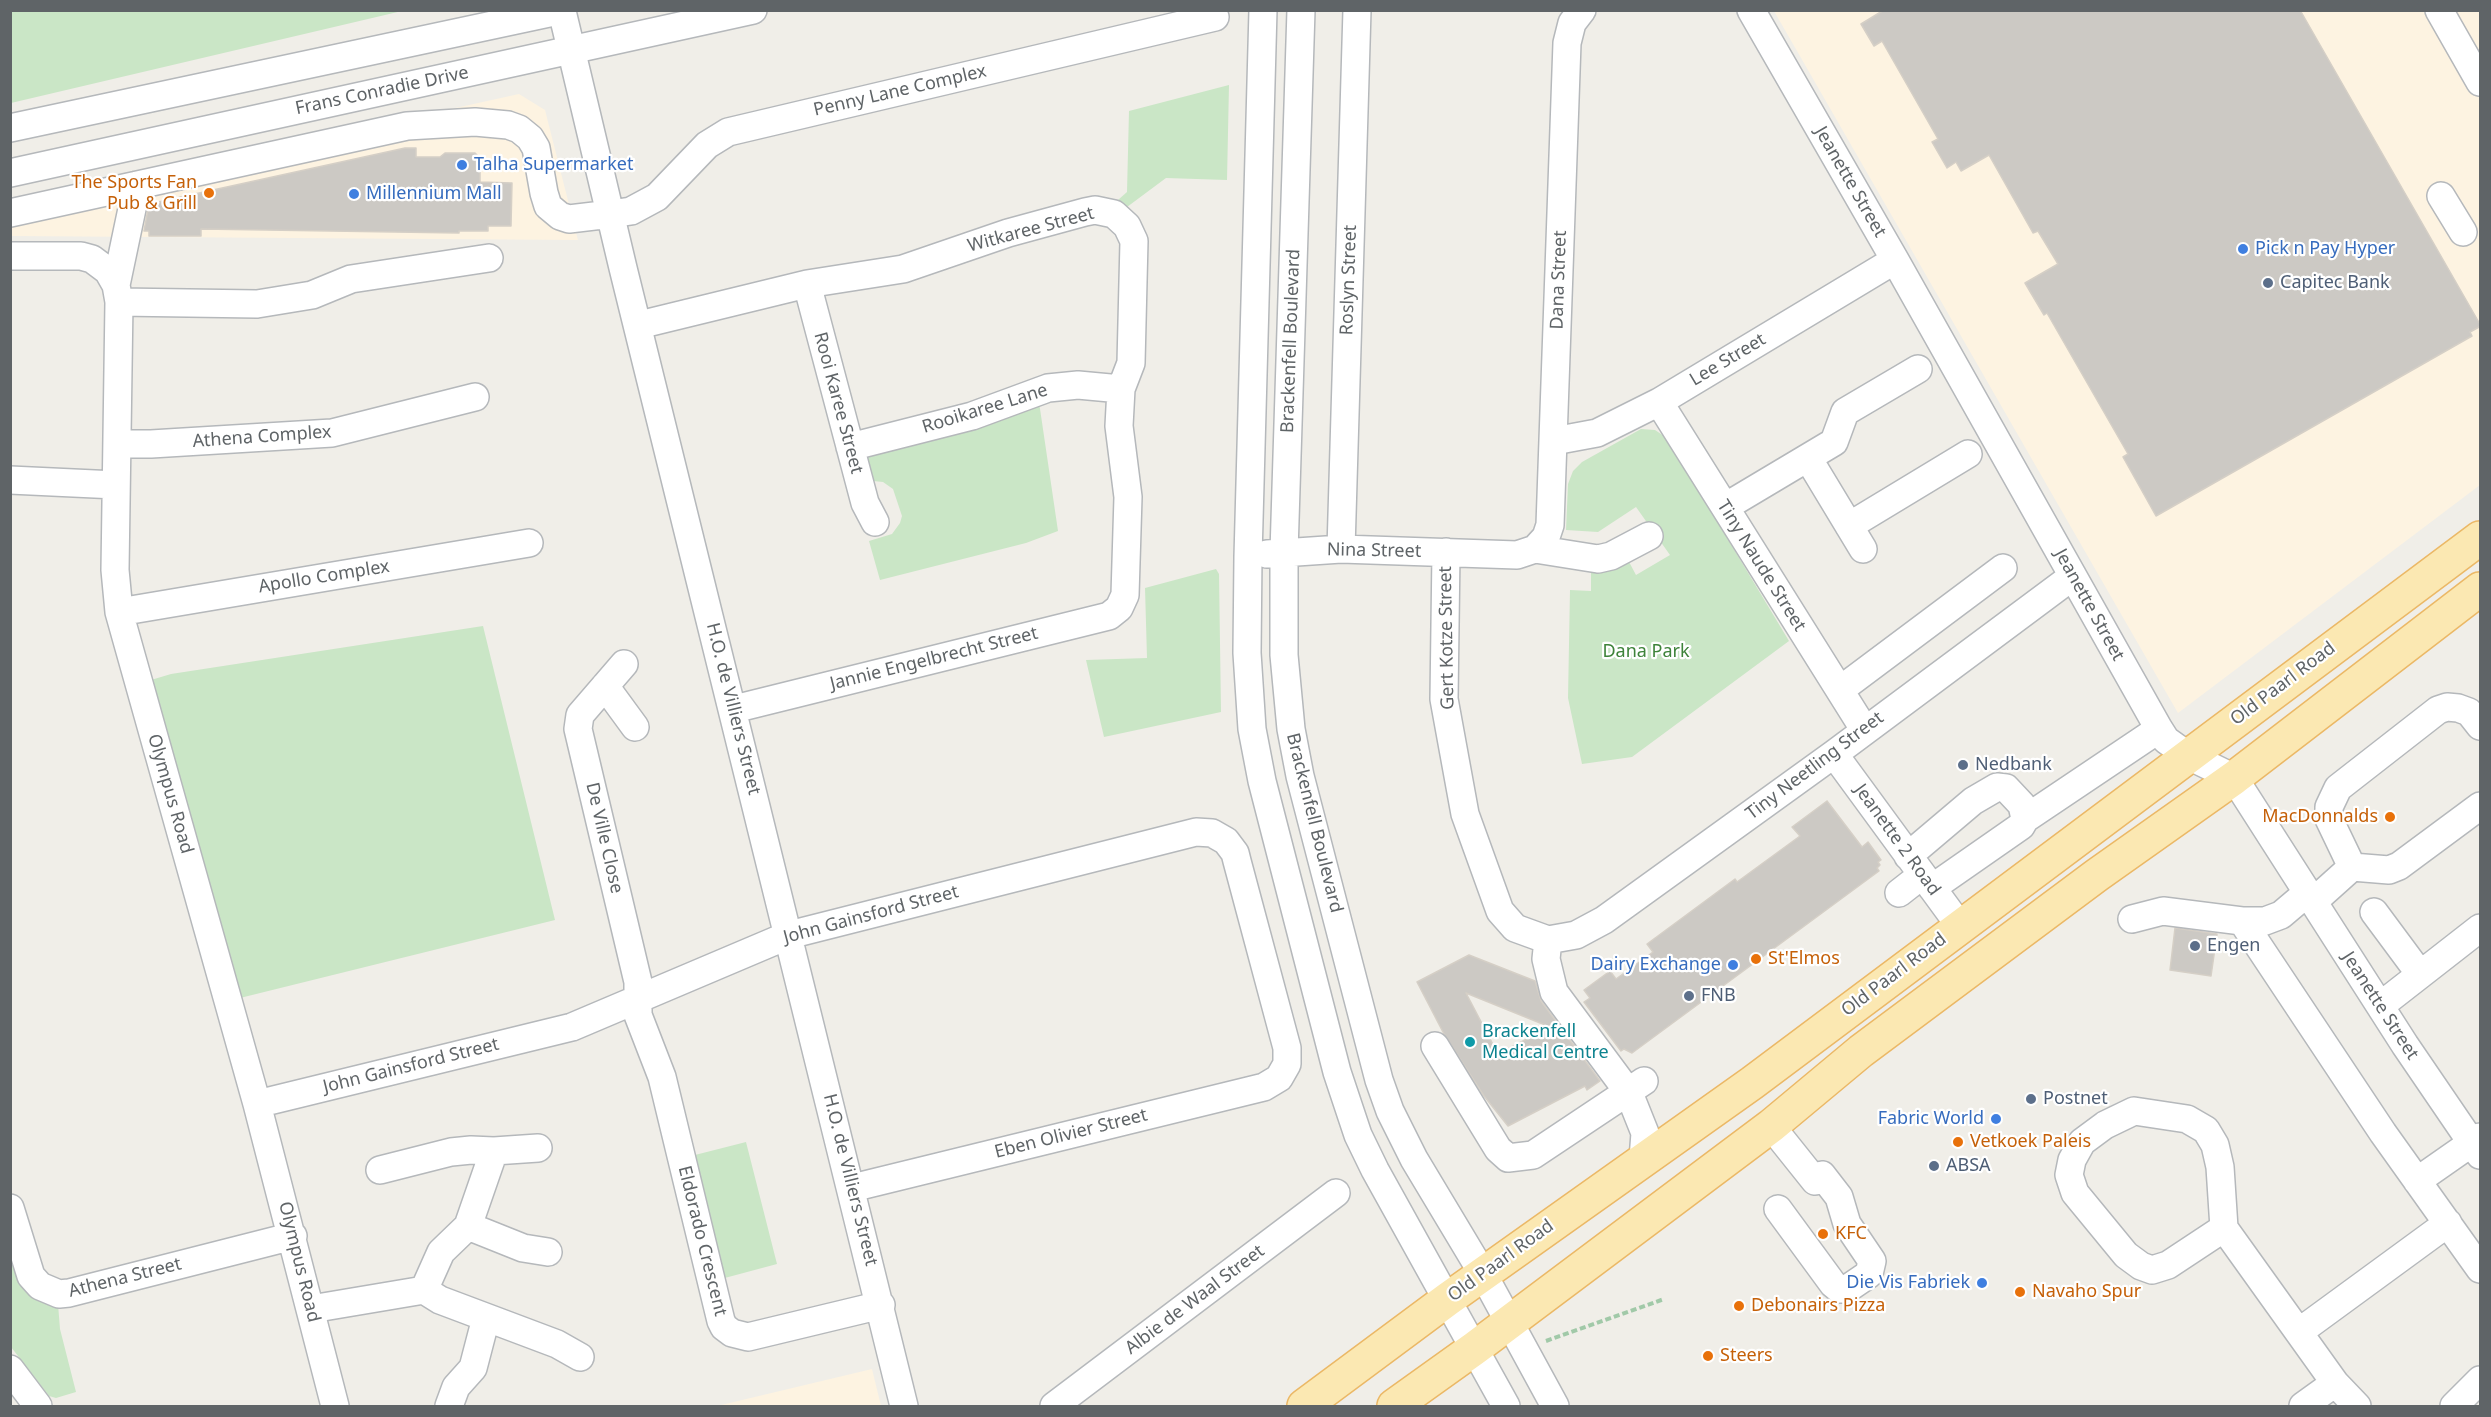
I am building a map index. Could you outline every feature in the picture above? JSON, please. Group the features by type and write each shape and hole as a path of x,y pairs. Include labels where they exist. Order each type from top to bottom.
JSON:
{"main road":[{"name":"Old Paarl Road","path":"1304,1407 1448,1299 1752,1083 2187,755 2481,538"},
{"path":"1394,1407 1771,1126 1861,1051 2097,875 2234,778 2481,589"}],"street":[{"name":"Frans Conradie Drive","path":"10,172 753,10"},
{"name":"Brackenfell Boulevard","path":"1263,10 1248,557 1247,653 1252,729 1262,781 1337,1072 1358,1135 1506,1407"},
{"name":"Brackenfell Boulevard","path":"1301,10 1284,552 1284,655 1291,729 1300,776 1379,1080 1390,1111 1414,1159 1483,1274 1555,1407"},
{"name":"Roslyn Street","path":"1341,549 1357,10"},
{"name":"Dana Street","path":"1535,549 1546,537 1550,525 1567,43 1572,23 1582,10"},
{"name":"Jeanette Street","path":"1751,10 2166,740 2187,755 2234,778 2380,1006 2478,1145"},
{"path":"2439,10 2481,82"},
{"name":"H.O. de Villiers Street","path":"563,11 904,1407"},
{"path":"10,128 563,11"},
{"name":"Penny Lane Complex","path":"10,213 407,126 475,122 508,125 519,129 530,138 536,148 543,193 548,206 560,216 568,219 631,211 657,197 707,145 729,132 1215,17"},
{"name":"Olympus Road","path":"137,185 118,294 116,591 119,612 293,1236 335,1407"},
{"path":"2441,196 2463,232"},
{"name":"Witkaree Street","path":"639,325 807,284 903,269 1008,233 1085,212 1095,210 1113,214 1131,233 1135,249 1131,363 1121,390 1119,426 1128,497 1125,595"},
{"path":"10,255 81,256 101,265 113,277 118,294 256,304 312,296 351,279 489,258"},
{"name":"Lee Street","path":"1554,441 1597,433 1659,402 1895,260"},
{"name":"Rooi Karee Street","path":"807,284 865,503 874,522"},
{"path":"1725,507 1834,442 1845,412 1918,369"},
{"name":"Rooikaree Lane","path":"850,447 972,416 1048,388 1078,385 1121,390"},
{"name":"Athena Complex","path":"117,444 332,433 475,397"},
{"name":"Tiny Naude Street","path":"1659,402 1864,729"},
{"path":"1849,526 1968,454"},
{"path":"1808,458 1863,549"},
{"path":"10,480 116,485"},
{"path":"1535,549 1598,560 1611,556 1649,536"},
{"name":"Apollo Complex","path":"119,612 529,543"},
{"name":"Nina Street","path":"1248,557 1284,552 1341,549 1517,555 1535,549"},
{"name":"Gert Kotze Street","path":"1446,552 1444,699 1465,814 1500,911 1515,928 1548,940"},
{"path":"1839,690 2003,568"},
{"name":"Tiny Neetling Street","path":"1548,940 1576,934 1604,920 1834,754 1864,729 2073,576"},
{"name":"Jannie Engelbrecht Street","path":"734,709 1109,616 1119,608 1125,595"},
{"name":"De Ville Close","path":"624,664 580,715 578,729 638,982 638,999"},
{"path":"605,686 635,727"},
{"path":"2352,867 2329,819 2328,807 2338,788 2438,710 2447,707 2469,712 2481,726"},
{"path":"1921,873 2021,826 2025,819 2159,729"},
{"name":"Jeanette 2 Road","path":"1834,754 1960,926"},
{"path":"1899,893 1921,873 1973,801 1997,787 2006,788 2022,806 2025,819"},
{"path":"2132,919 2163,911 2242,921 2265,921 2281,915 2310,897 2352,867 2389,870 2399,866 2481,806"},
{"name":"John Gainsford Street","path":"257,1104 572,1027 789,935 1196,832 1212,833 1226,841 1235,854 1287,1048 1285,1071"},
{"path":"2374,912 2420,974"},
{"path":"2242,921 2376,1123 2481,1269"},
{"path":"2380,1006 2481,928"},
{"path":"1548,940 1546,959 1554,993 1636,1087 1646,1133 1643,1159"},
{"name":"Eldorado Crescent","path":"638,999 638,1015 662,1077 724,1327 732,1333 748,1336 880,1305"},
{"path":"1435,1046 1498,1149 1508,1158 1533,1155 1636,1087"},
{"name":"Eben Olivier Street","path":"852,1188 1272,1084 1285,1071"},
{"path":"2224,1228 2168,1265 2152,1270 2141,1266 2126,1255 2075,1194 2069,1175 2072,1160 2082,1142 2105,1125 2134,1111 2187,1119 2206,1130 2215,1145 2220,1167 2224,1228 2335,1383 2356,1407"},
{"path":"1771,1126 1839,1197 1847,1224 1872,1261 1869,1274 1847,1289 1839,1289 1778,1209"},
{"path":"2417,1181 2478,1145"},
{"path":"380,1170 451,1152 538,1148"},
{"path":"424,1290 441,1252 468,1226 494,1151"},
{"name":"Albie de Waal Street","path":"1053,1407 1336,1194"},
{"name":"Athena Street","path":"10,1208 31,1276 40,1287 59,1294 293,1236"},
{"path":"2299,1332 2448,1223"},
{"path":"468,1226 523,1248 548,1252"},
{"path":"311,1309 424,1290 440,1300 557,1344 580,1357"},
{"path":"449,1407 456,1387 473,1368 486,1318"},
{"path":"10,1369 38,1407"},
{"path":"2454,1407 2481,1380"},
{"path":"2303,1407 2335,1383"}],"path":[{"path":"1543,1342 1664,1299"}],"shaded area":[{"path":"1774,11 2480,11 2480,485 2178,713"},
{"path":"519,94 545,110 578,240 11,236 10,206"},
{"path":"872,1369 881,1406 717,1406"}],"green space":[{"path":"11,10 402,10 402,11 11,103"},
{"path":"1229,85 1227,180 1166,178 1127,207 1118,200 1127,192 1129,111"},
{"path":"1039,402 1058,531 1026,543 880,580 869,541 892,534 902,516 893,489 883,482 873,481 860,458"},
{"name":"Dana Park","path":"1641,429 1655,430 1667,438 1789,641 1632,757 1582,764 1568,698 1570,590 1591,591 1591,567 1628,560 1636,575 1670,555 1636,507 1598,532 1566,530 1568,484 1573,471 1582,462"},
{"path":"1216,569 1219,574 1221,712 1104,737 1086,660 1147,658 1145,588"},
{"path":"483,626 555,920 240,998 151,680 171,674"},
{"path":"746,1142 777,1264 721,1279 691,1156"},
{"path":"10,1257 18,1279 58,1304 60,1329 76,1392 56,1398 49,1396 11,1347"}],"building":[{"name":"Pick n Pay Hyper","path":"1884,10 2300,10 2481,326 2470,332 2472,336 2156,516 2123,457 2128,454 2047,313 2044,315 2025,283 2058,264 2038,231 2033,233 1989,155 1961,171 1956,162 1947,168 1932,142 1938,139 1882,41 1874,46 1861,24"},
{"name":"Millennium Mall","path":"405,148 416,148 416,157 440,157 445,153 475,153 480,158 480,182 512,183 511,226 488,226 488,231 459,231 459,233 201,229 201,236 149,236 149,231 144,231 149,204"},
{"path":"1827,801 1862,847 1868,842 1881,860 1878,862 1879,871 1632,1053 1624,1049 1621,1051 1584,1002 1590,998 1584,990 1610,971 1616,979 1653,952 1647,944 1735,879 1737,882 1800,836 1792,827"},
{"path":"2175,928 2217,934 2211,976 2170,970"},
{"name":"Brackenfell Medical Centre","path":"1469,955 1535,981 1541,1001 1600,1081 1587,1090 1585,1086 1508,1126 1484,1096 1444,1034 1417,982","holes":["1466,993 1550,1027 1498,1054"]}],"place":[{"name":"Talha Supermarket","path":"462,165"},
{"name":"The Sports Fan Pub & Grill","path":"209,193"},
{"name":"Millennium Mall","path":"354,194"},
{"name":"Pick n Pay Hyper","path":"2243,249"},
{"name":"Capitec Bank","path":"2268,283"},
{"name":"Nedbank","path":"1963,765"},
{"name":"MacDonnalds","path":"2390,817"},
{"name":"Engen","path":"2195,946"},
{"name":"St'Elmos","path":"1756,959"},
{"name":"Dairy Exchange","path":"1733,965"},
{"name":"FNB","path":"1689,996"},
{"name":"Brackenfell Medical Centre","path":"1470,1042"},
{"name":"Postnet","path":"2031,1099"},
{"name":"Fabric World","path":"1996,1119"},
{"name":"Vetkoek Paleis","path":"1958,1142"},
{"name":"ABSA","path":"1934,1166"},
{"name":"KFC","path":"1823,1234"},
{"name":"Die Vis Fabriek","path":"1982,1283"},
{"name":"Navaho Spur","path":"2020,1292"},
{"name":"Debonairs Pizza","path":"1739,1306"},
{"name":"Steers","path":"1708,1356"}]}
